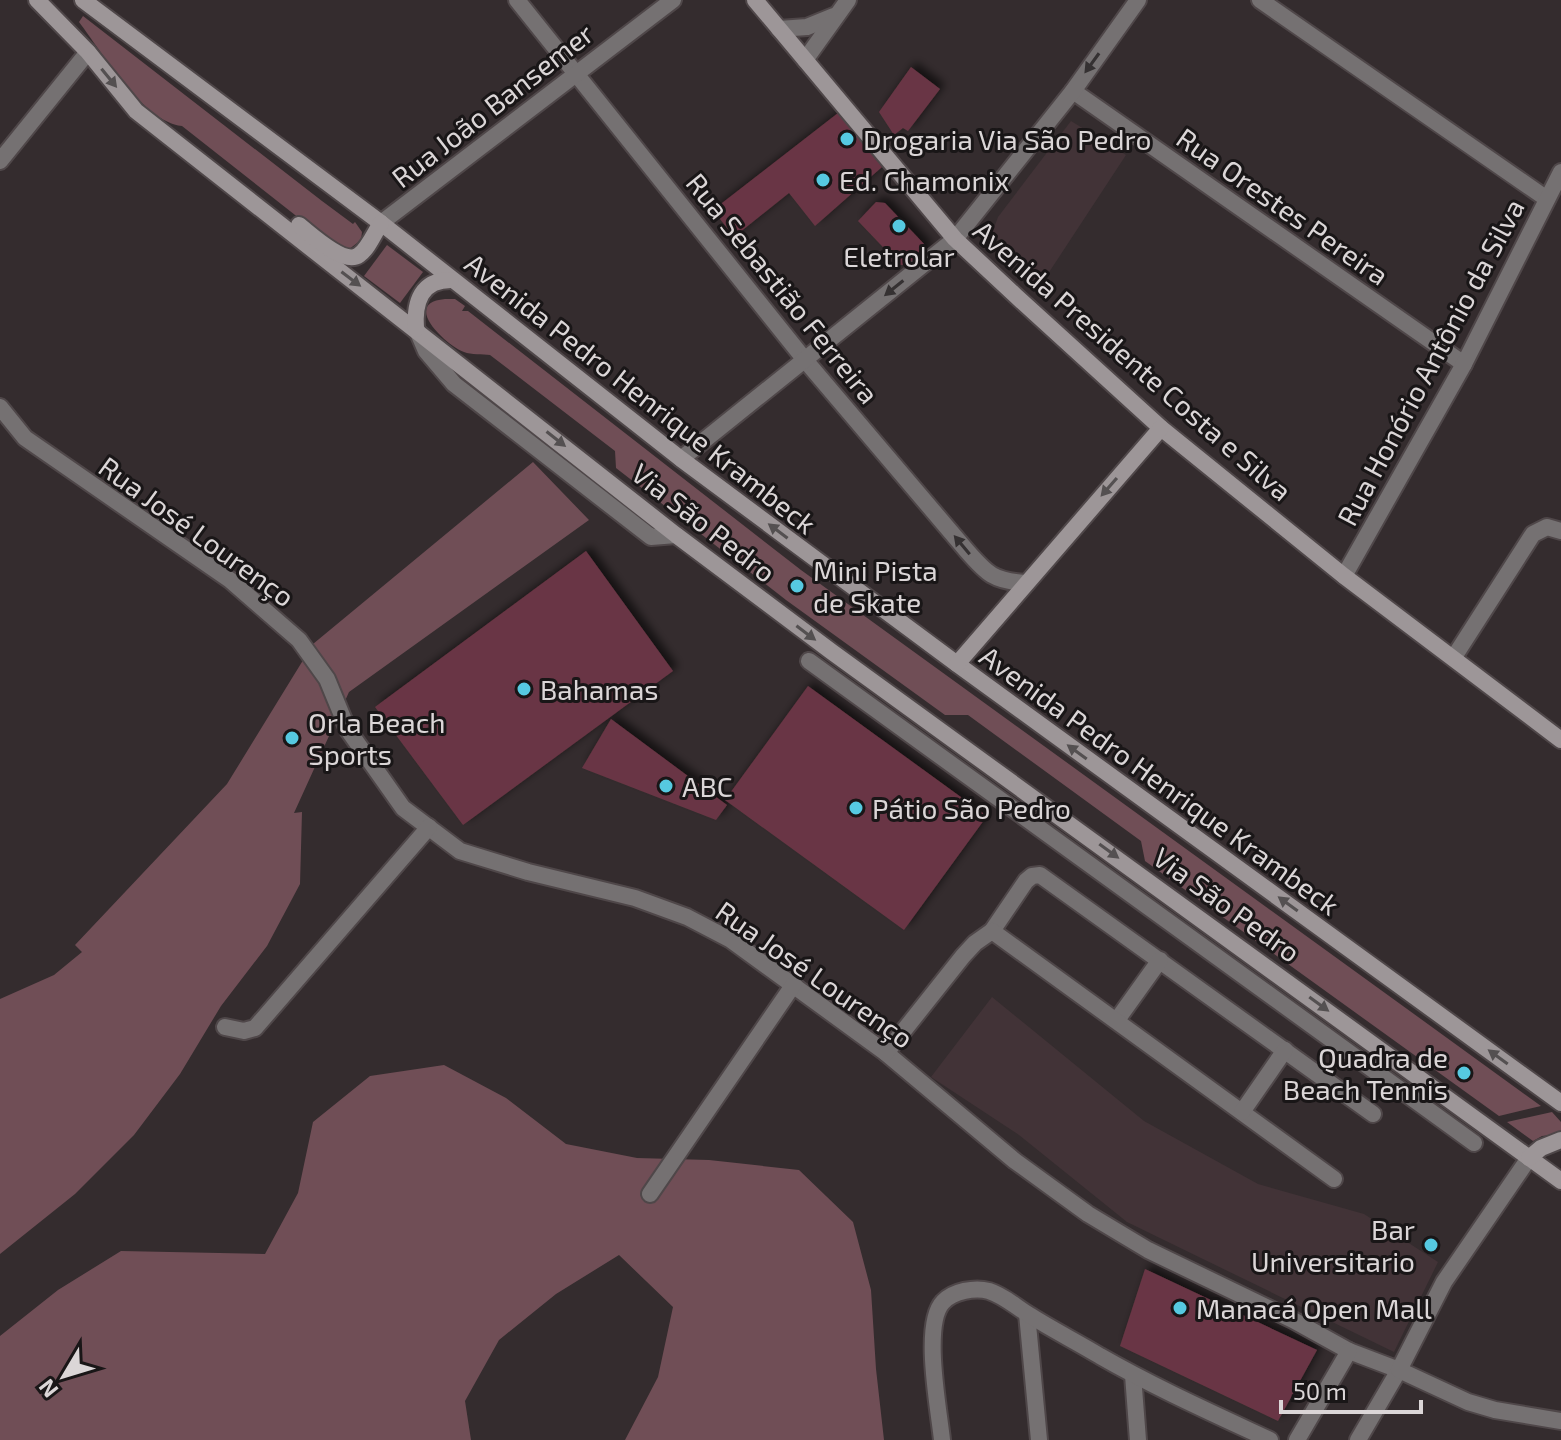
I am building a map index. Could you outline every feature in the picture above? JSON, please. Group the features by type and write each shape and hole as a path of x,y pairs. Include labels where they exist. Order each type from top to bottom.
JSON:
{"main road":[{"name":"Via São Pedro","path":"37,0 88,52 136,111 676,535 832,652 1200,916 1529,1158"},
{"name":"Avenida Pedro Henrique Krambeck","path":"83,0 381,223 681,459 957,664 1561,1103"},
{"name":"Avenida Presidente Costa e Silva","path":"755,0 955,239 1161,428 1344,576 1561,740"},
{"path":"167,135 186,139 338,255 350,258 359,255 381,223"},
{"path":"416,329 415,310 424,290 441,280 451,280"},
{"path":"957,664 1161,428"},
{"path":"1561,1140 1541,1148 1529,1158 1561,1181"}],"street":[{"name":"Rua Sebastião Ferreira","path":"517,0 805,360 983,569 1001,581 1025,583"},
{"name":"Rua João Bansemer","path":"381,223 673,0"},
{"path":"805,60 848,0"},
{"path":"681,459 955,239 1073,91 1138,0"},
{"path":"1260,0 1547,199"},
{"path":"779,29 807,27 835,15"},
{"path":"0,161 88,52"},
{"name":"Rua Orestes Pereira","path":"1073,91 1464,364"},
{"name":"Rua Honório Antônio da Silva","path":"1344,576 1464,364 1561,172"},
{"name":"Rua José Lourenço","path":"0,407 25,438 230,580 299,640 327,679 348,730 403,808 460,851 528,872 635,898 687,917 731,940 794,984 886,1053 1015,1161 1088,1214 1148,1250 1293,1320 1349,1351 1468,1402 1495,1410 1561,1421"},
{"path":"1454,657 1533,534 1547,527 1561,531"},
{"path":"809,661 1474,1143"},
{"path":"225,1027 244,1031 255,1028 429,827"},
{"path":"886,1053 953,967 975,943 992,931 1026,881 1040,875 1373,1114"},
{"path":"992,931 1334,1179"},
{"path":"1117,1020 1160,960"},
{"path":"650,1194 794,984"},
{"path":"1242,1112 1285,1050"},
{"path":"1358,1440 1399,1370 1444,1282 1529,1158"},
{"path":"942,1440 933,1328 942,1302 955,1294 975,1289 988,1290 1006,1299 1133,1375 1270,1440"},
{"path":"1027,1314 1039,1440"},
{"path":"1297,1440 1349,1351"},
{"path":"1133,1375 1138,1440"}],"shaded area":[{"path":"83,16 322,201 353,224 355,222 362,232 361,240 348,250 337,248 182,126 167,122 153,112 124,84 99,50 79,22"},
{"path":"1071,121 1126,155 1040,286 992,233 998,217"},
{"path":"387,245 423,272 400,303 364,276"},
{"path":"455,299 465,306 462,311 468,311 801,570 1541,1106 1499,1116 1145,861 1141,841 968,715 945,715 786,600 616,468 615,451 490,355 467,353 448,342 431,325 427,316 427,308 432,302"},
{"path":"533,462 589,520 349,692 294,813 302,812 300,884 267,946 221,1006 180,1074 134,1135 75,1194 0,1254 0,999 54,975 82,952 75,945 227,784 313,644"},
{"path":"992,997 1144,1121 1258,1184 1364,1214 1438,1262 1394,1352 1127,1222 1019,1135 931,1077"},
{"path":"444,1065 506,1098 566,1144 637,1158 709,1160 799,1170 853,1222 871,1290 884,1440 625,1440 658,1377 673,1307 619,1255 556,1294 499,1340 465,1401 471,1440 0,1440 0,1336 58,1290 121,1251 265,1254 298,1193 313,1122 370,1076"},
{"path":"1552,1112 1561,1122 1561,1134 1542,1136 1533,1141 1507,1122"}],"building":[{"path":"911,67 940,89 908,131 903,128 894,135 879,112"},
{"name":"Ed. Chamonix","path":"838,113 882,167 815,226 789,193 734,237 713,210"},
{"path":"876,202 885,203 926,246 925,255 911,264 900,265 858,221"},
{"name":"Bahamas","path":"586,551 673,671 463,825 375,707"},
{"name":"Pátio São Pedro","path":"808,686 987,816 904,930 725,800"},
{"name":"ABC","path":"611,719 727,805 716,820 582,768"},
{"name":"Manacá Open Mall","path":"1145,1269 1317,1350 1278,1421 1120,1346"}],"place":[{"name":"Drogaria Via São Pedro","path":"847,139"},
{"name":"Ed. Chamonix","path":"823,180"},
{"name":"Eletrolar","path":"899,226"},
{"name":"Mini Pista de Skate","path":"797,586"},
{"name":"Bahamas","path":"524,689"},
{"name":"Orla Beach Sports","path":"292,738"},
{"name":"ABC","path":"666,786"},
{"name":"Pátio São Pedro","path":"856,808"},
{"name":"Quadra de Beach Tennis","path":"1464,1073"},
{"name":"Bar Universitario","path":"1431,1245"},
{"name":"Manacá Open Mall","path":"1180,1308"}]}
